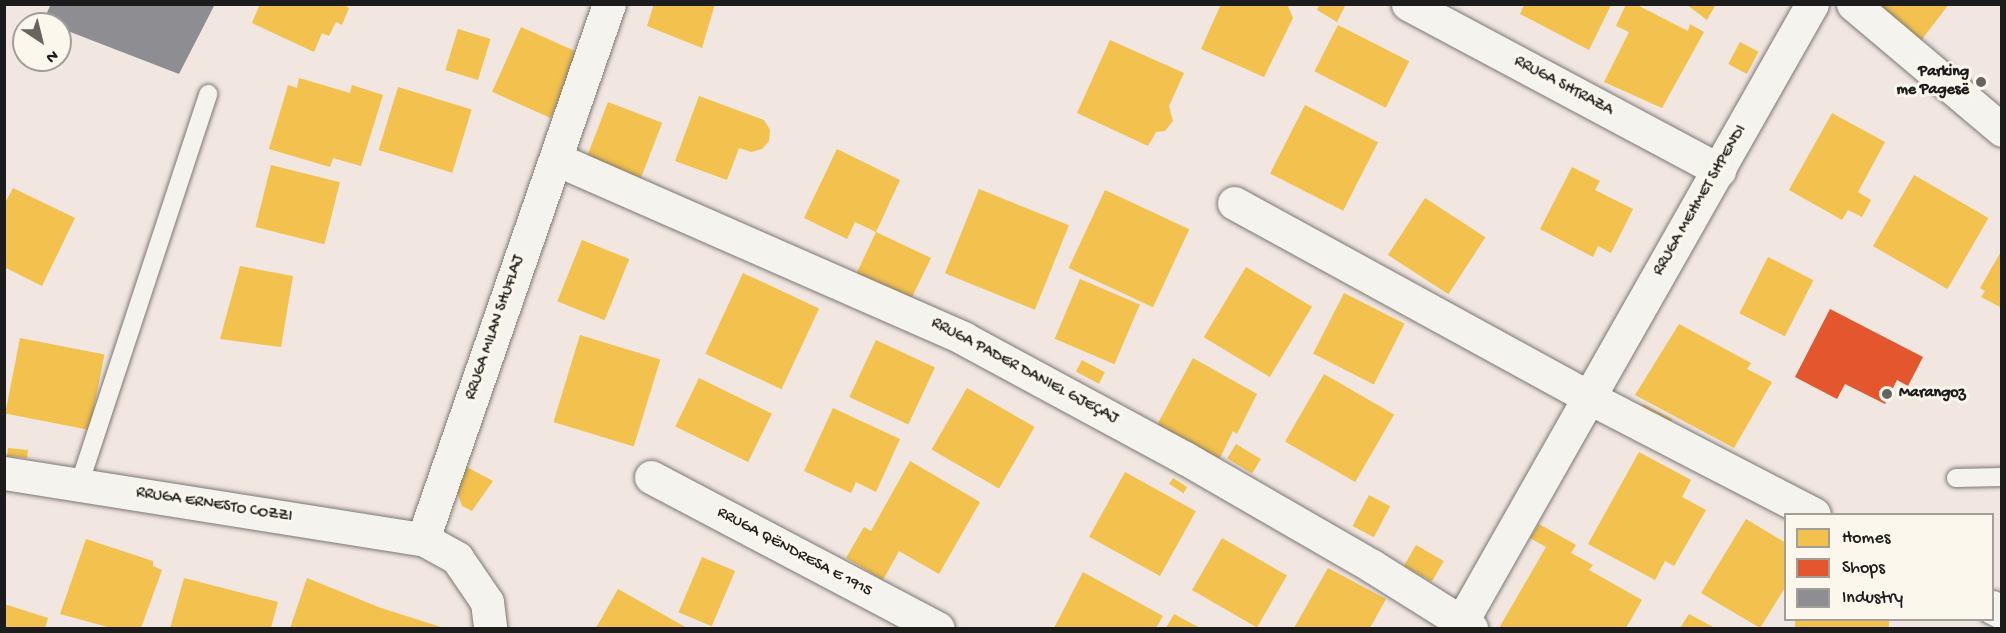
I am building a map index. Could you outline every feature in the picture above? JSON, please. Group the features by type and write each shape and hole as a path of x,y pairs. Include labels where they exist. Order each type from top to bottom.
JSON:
{"street":[{"name":"RRUGA MILAN SHUFLAJ","path":"423,539 609,4"},
{"name":"RRUGA SHTRAZA","path":"1408,4 1719,170"},
{"name":"RRUGA MEHMET SHPENDI","path":"1464,627 1812,4"},
{"path":"1853,4 2001,130"},
{"name":"RRUGA PADER DANIEL GJEÇAJ","path":"556,159 963,338 1185,458 1372,566 1464,627"},
{"path":"1234,203 1590,398 1812,513"},
{"name":"RRUGA ERNESTO COZZI","path":"4,473 423,539"},
{"name":"RRUGA QËNDRESA E 1915","path":"651,477 938,628"},
{"path":"423,539 457,558 487,602 490,628"}],"lane":[{"path":"79,485 208,94"},
{"path":"1956,478 2001,477"}],"building: Homes":[{"path":"260,4 342,4 349,8 342,25 336,22 329,36 322,33 314,52 252,23"},
{"path":"654,4 715,4 702,48 647,26"},
{"path":"1221,4 1287,4 1293,18 1264,77 1201,49"},
{"path":"1320,4 1346,4 1337,22 1317,10"},
{"path":"1626,4 1635,4 1688,31 1690,24 1704,32 1662,108 1604,82 1629,32 1616,26"},
{"path":"1686,4 1716,4 1707,20"},
{"path":"1873,4 1949,4 1920,42"},
{"path":"1524,5 1611,5 1589,50 1520,14"},
{"path":"1338,25 1409,61 1386,108 1314,71"},
{"path":"521,27 579,53 551,118 492,92"},
{"path":"458,29 491,39 478,80 445,70"},
{"path":"1110,40 1184,73 1169,106 1173,121 1165,131 1156,132 1148,146 1077,113"},
{"path":"1740,42 1759,52 1747,74 1728,64"},
{"path":"299,78 350,93 352,85 383,95 361,166 333,158 330,167 269,149 288,85 297,88"},
{"path":"398,87 472,110 452,173 379,150"},
{"path":"699,96 764,120 770,130 769,141 762,149 751,152 739,148 727,180 675,161"},
{"path":"608,102 662,123 641,179 586,158"},
{"path":"1305,105 1378,142 1343,211 1270,174"},
{"path":"1832,113 1885,142 1858,192 1871,200 1862,217 1848,210 1842,220 1789,190"},
{"path":"837,149 900,180 876,232 855,222 847,239 804,218"},
{"path":"271,165 340,182 324,244 256,227"},
{"path":"1572,167 1600,181 1595,190 1633,209 1611,253 1598,246 1593,257 1540,229"},
{"path":"1914,175 1988,218 1947,289 1873,246"},
{"path":"13,188 75,218 42,286 4,267 4,205"},
{"path":"979,189 1069,225 1035,310 945,273"},
{"path":"1105,190 1189,229 1153,307 1069,268"},
{"path":"1425,198 1485,237 1448,294 1388,255"},
{"path":"876,232 931,258 909,303 853,281"},
{"path":"582,240 629,259 605,320 557,301"},
{"path":"2002,250 2002,308 1981,297 1985,291 1980,288"},
{"path":"1768,257 1813,280 1785,336 1739,313"},
{"path":"240,266 293,276 281,347 220,339"},
{"path":"1246,267 1312,307 1270,377 1204,337"},
{"path":"743,273 819,308 782,389 705,354"},
{"path":"1080,279 1140,304 1114,364 1055,339"},
{"path":"1344,293 1405,324 1374,384 1313,354"},
{"path":"1679,324 1751,363 1747,369 1772,382 1734,448 1635,395"},
{"path":"580,335 660,360 634,447 553,422"},
{"path":"20,338 104,354 90,430 5,414"},
{"path":"876,340 935,367 908,425 849,397"},
{"path":"1193,358 1257,394 1237,434 1233,431 1218,462 1157,425"},
{"path":"1082,360 1105,372 1099,384 1076,371"},
{"path":"1324,374 1394,414 1355,482 1285,442"},
{"path":"699,378 772,414 748,462 675,427"},
{"path":"967,388 1035,427 999,488 932,449"},
{"path":"1643,404 1672,419 1668,428 1638,413"},
{"path":"833,408 900,439 876,492 856,482 851,493 804,471"},
{"path":"1236,444 1261,459 1252,474 1227,459"},
{"path":"8,448 28,450 27,458 7,456"},
{"path":"1639,452 1691,480 1682,497 1706,510 1674,566 1665,561 1655,580 1588,544"},
{"path":"910,461 980,502 939,574 899,551 883,580 846,558 864,527 871,531"},
{"path":"465,466 493,481 472,511 462,506 456,488"},
{"path":"1125,472 1196,511 1160,576 1089,537"},
{"path":"1173,478 1187,487 1183,493 1169,484"},
{"path":"1369,495 1390,506 1374,537 1353,526"},
{"path":"1746,519 1784,542 1784,589 1760,628 1701,593"},
{"path":"1539,524 1576,545 1571,553 1593,565 1589,570 1642,600 1626,628 1499,628 1546,547 1530,538"},
{"path":"1222,538 1287,576 1257,627 1192,590"},
{"path":"86,539 153,561 153,566 162,570 141,628 111,628 60,614"},
{"path":"1416,545 1444,561 1432,582 1404,566"},
{"path":"702,557 735,571 712,626 679,612"},
{"path":"1328,568 1386,599 1370,628 1294,628"},
{"path":"1083,572 1163,616 1156,628 1054,628"},
{"path":"184,578 278,602 271,628 170,628"},
{"path":"307,578 381,608 444,628 290,628"},
{"path":"618,589 687,628 596,628"},
{"path":"4,604 48,618 45,628 4,628"},
{"path":"1174,614 1200,628 1166,628"},
{"path":"1689,614 1715,628 1680,628"},
{"path":"1795,621 1889,621 1889,628 1795,628"}],"building: Shops":[{"path":"1830,309 1923,357 1908,386 1897,380 1885,404 1845,384 1837,399 1795,377"}],"building: Industry":[{"path":"51,4 215,4 179,74 72,33 72,12 47,12"}],"place":[{"name":"Parking me Pagesë","path":"1981,82"},
{"name":"Marangoz","path":"1887,394"}]}
